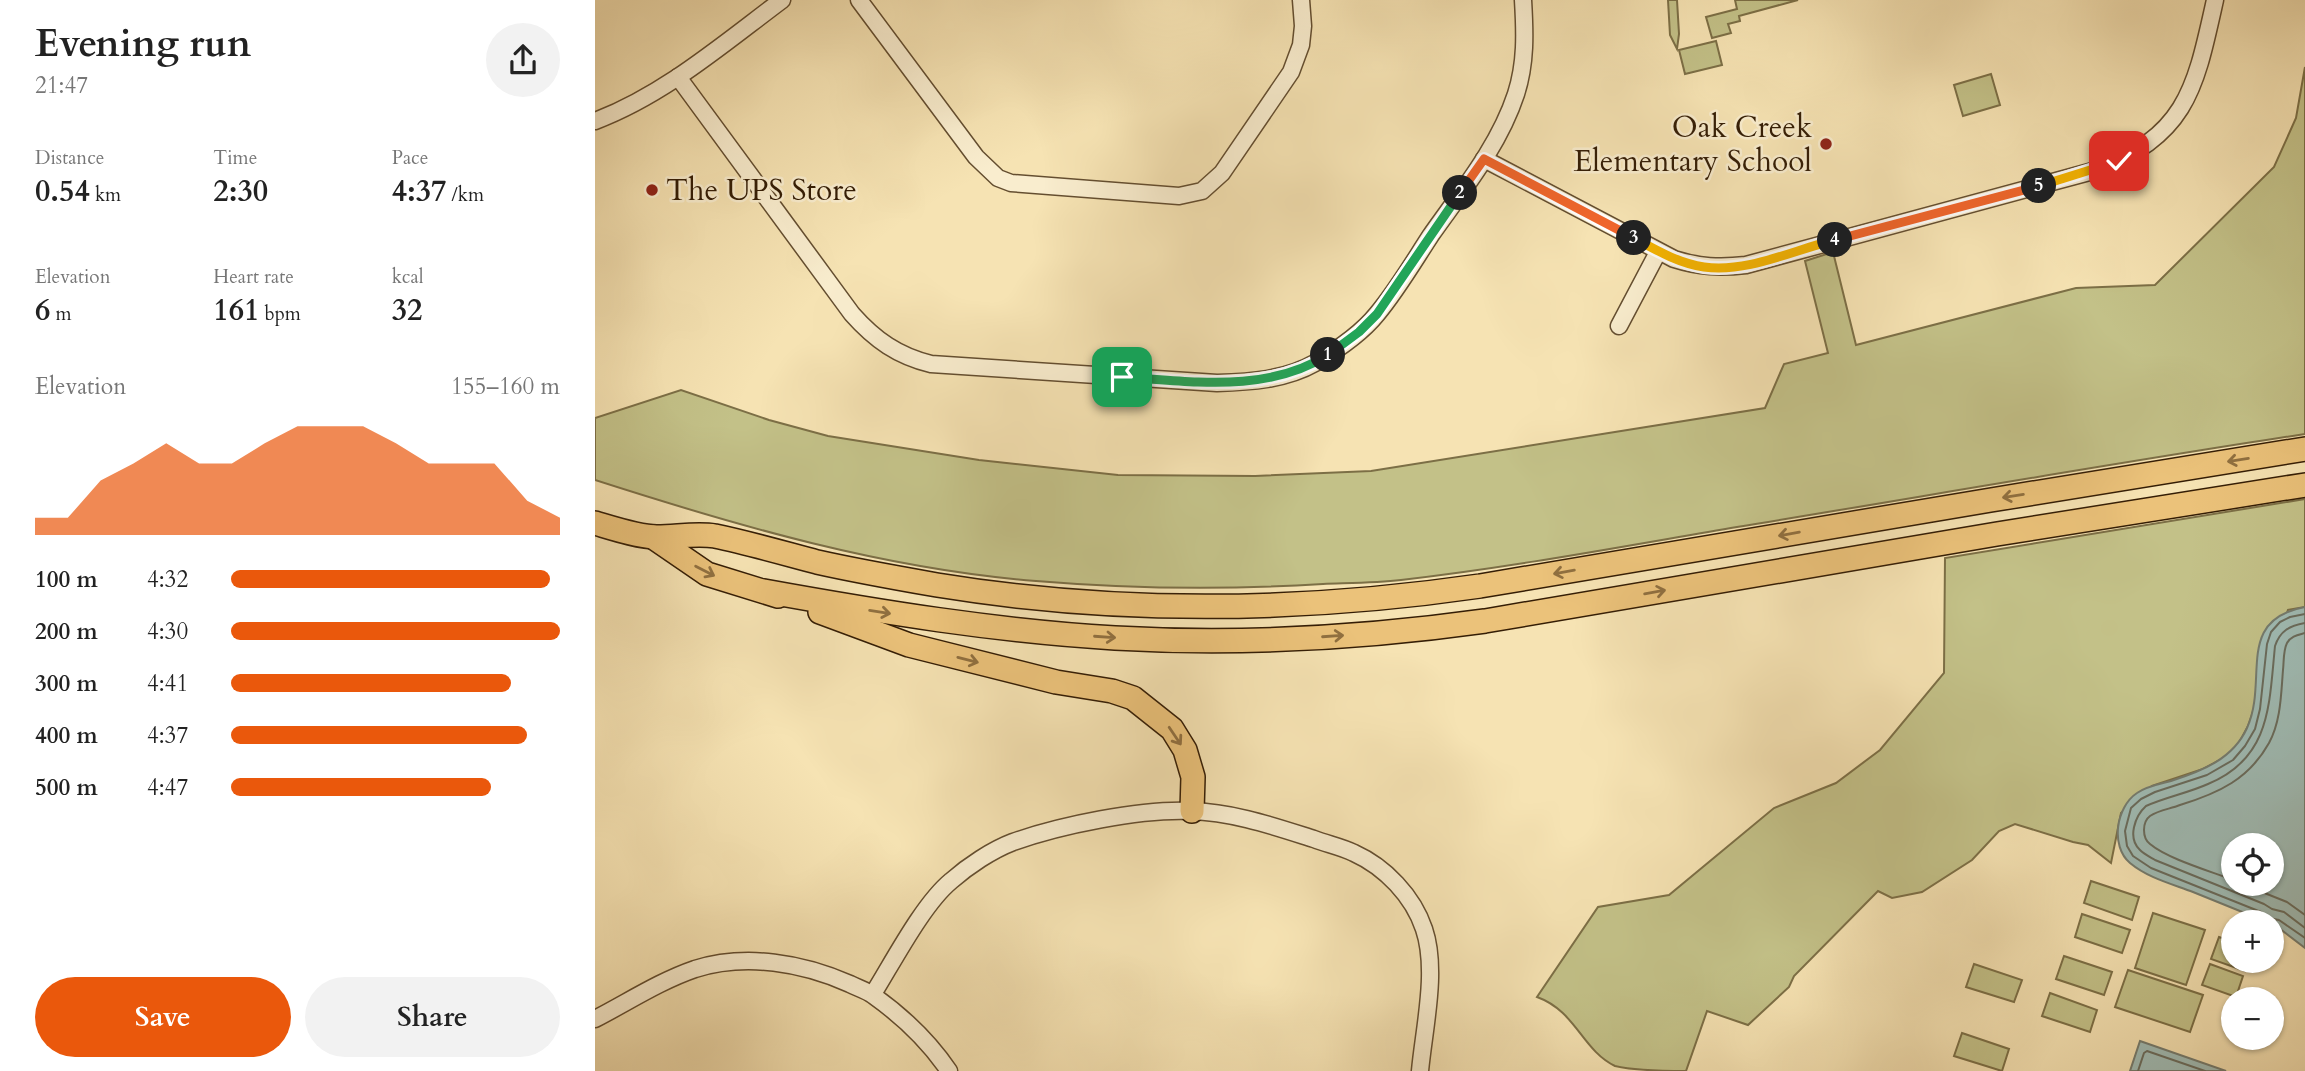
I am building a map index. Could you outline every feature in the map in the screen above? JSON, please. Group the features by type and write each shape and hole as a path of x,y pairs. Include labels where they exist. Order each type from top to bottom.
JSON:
{"highway":[{"path":"595,523 653,537 712,536 821,562 938,585 1030,596 1198,606 1315,602 1408,596 1480,586 2305,449"},
{"path":"764,591 932,620 1116,638 1198,641 1412,631 2305,485"},
{"path":"653,537 707,573 764,591 909,645 1056,682 1112,691 1133,698 1172,729 1185,750 1193,777 1192,811"}],"street":[{"path":"595,121 616,113 678,76 782,0"},
{"path":"859,0 975,157 998,178 1025,185 1164,196 1202,191 1232,162 1291,72 1301,45 1301,0"},
{"path":"678,76 868,332 901,354 932,364 1217,383 1263,380 1288,374 1338,349 1377,314 1484,159 1508,116 1522,72 1526,37 1523,0"},
{"path":"1484,159 1674,259 1702,267 1746,265 2093,171 2140,150 2171,122 2184,104 2201,64 2215,0"},
{"path":"1619,326 1658,252"},
{"path":"873,995 925,911 949,883 977,862 1012,842 1082,824 1161,811 1192,811 1255,820 1354,853 1398,884 1424,929 1429,952 1430,980 1420,1071"},
{"path":"595,1019 659,984 697,969 760,962 794,964 823,972 873,995 926,1041 949,1071"}],"shaded area":[{"path":"1668,0 1677,0 1677,49 1670,35"},
{"path":"1735,0 1798,0 1739,16 1740,21 1728,24 1731,33 1712,38 1706,17 1737,9"},
{"path":"1716,41 1722,65 1685,74 1679,50"},
{"path":"2305,67 2305,434 1485,569 1382,582 1251,587 1179,588 1072,584 923,567 758,529 595,480 595,418 681,390 769,420 828,436 979,460 1118,475 1255,476 1371,471 1765,408 1784,364 1828,353 1805,261 1833,252 1856,345 2076,288 2155,285 2274,167 2296,118"},
{"path":"1991,74 2000,105 1963,116 1954,85"},
{"path":"2305,499 2305,607 2288,610 2248,726 2229,755 2203,769 2152,786 2121,813 2111,863 2088,845 2015,824 1999,831 1972,860 1922,892 1892,898 1878,891 1794,976 1789,987 1748,1025 1707,1011 1686,1071 1641,1070 1615,1066 1594,1050 1561,1011 1537,997 1598,907 1669,895 1774,808 1836,783 1880,750 1944,673 1945,558"},
{"path":"2091,881 2139,897 2132,920 2084,903"},
{"path":"2153,913 2205,930 2186,985 2135,968"},
{"path":"2082,914 2130,930 2122,953 2075,937"},
{"path":"2219,937 2221,938 2221,963 2211,959"},
{"path":"2064,956 2112,972 2104,995 2056,979"},
{"path":"1974,964 2022,980 2014,1002 1966,987"},
{"path":"2210,964 2221,968 2221,973 2243,976 2239,987 2221,987 2221,992 2202,985"},
{"path":"2128,970 2203,995 2190,1032 2115,1007"},
{"path":"2050,993 2097,1010 2090,1032 2042,1016"},
{"path":"1962,1033 2009,1049 2002,1071 1954,1056"}],"water":[{"path":"2305,607 2305,948 2284,932 2284,910 2237,910 2144,873 2124,856 2118,837 2124,807 2137,793 2205,768 2225,756 2241,739 2253,710 2261,638 2269,625 2283,614"},
{"path":"2140,1041 2226,1071 2130,1071"}],"place":[{"name":"Oak Creek Elementary School","path":"1826,144"},
{"name":"The UPS Store","path":"652,190"}],"route":[{"path":"1122,377 1217,383 1263,380 1288,374 1338,349 1377,314 1484,159 1658,252 1687,263 1718,268 1746,265 1781,256 2093,171 2119,161"}]}
